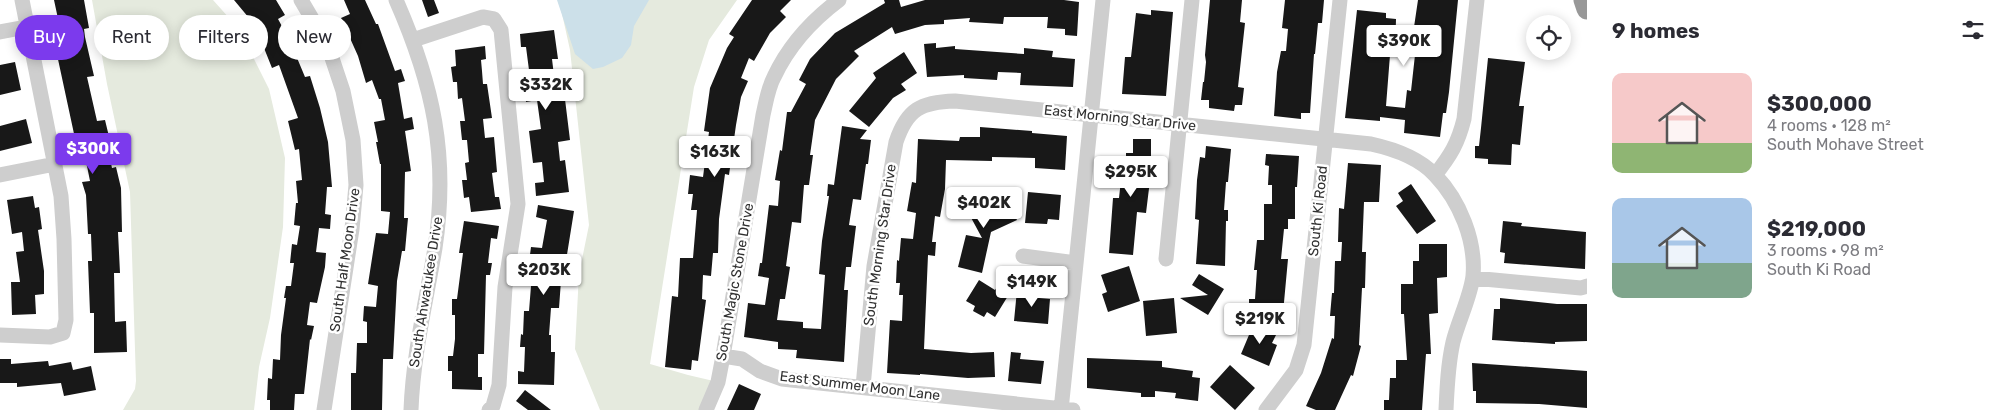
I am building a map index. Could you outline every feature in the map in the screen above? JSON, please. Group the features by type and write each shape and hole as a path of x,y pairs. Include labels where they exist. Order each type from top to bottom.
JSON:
{"highway":[{"path":"1584,0 1587,9"}],"street":[{"path":"22,0 24,15"},
{"name":"South Half Moon Drive","path":"301,0 328,46 343,91 353,140 356,185 352,229 324,410"},
{"name":"South Ahwatukee Drive","path":"396,0 414,40 434,113 440,165 435,247 412,376 411,410"},
{"name":"South Magic Stone Drive","path":"706,410 718,382 763,114 773,78 792,44 819,15 839,0"},
{"path":"1065,410 1076,263 1103,0"},
{"path":"1166,260 1192,0"},
{"name":"South Ki Road","path":"1266,410 1296,370 1304,345 1340,0"},
{"path":"1435,175 1452,154 1462,128 1476,0"},
{"path":"414,40 483,17 494,19 500,30 518,204 505,287 499,385 493,406 489,410"},
{"path":"0,32 15,29"},
{"path":"0,336 50,337 63,333 66,320 61,196 33,60"},
{"name":"East Morning Star Drive","path":"916,109 934,101 954,101 1180,123 1371,144 1393,148 1413,159 1435,175 1451,197 1467,229 1473,252 1473,278 1453,342 1447,377 1446,410"},
{"name":"South Morning Star Drive","path":"863,386 874,266 896,142 901,125 916,109"},
{"path":"0,174 55,164"},
{"path":"1024,256 1076,263"},
{"path":"1473,278 1580,288 1587,286"},
{"name":"East Summer Moon Lane","path":"723,356 742,360 760,371 782,379 863,386 1065,410"}],"shaded area":[{"path":"92,0 213,0 226,15 179,15 179,60 254,60 269,89 285,158 283,227 270,318 259,367 254,410 123,410 135,389 136,381 130,192 103,60 169,60 169,15 95,15"},
{"path":"559,0 737,0 709,40 694,87 650,364 718,382 706,410 600,410 575,349 579,274 589,225 570,50"}],"water":[{"path":"557,0 649,0 634,26 631,45 622,58 603,67 593,69 575,54"}],"building":[{"path":"54,0 84,0 89,28 84,29 84,15 57,15"},
{"path":"234,0 276,0 285,15 278,15 278,60 298,60 305,77 310,76 328,142 332,187 327,187 325,214 331,215 330,229 319,228 316,252 326,253 325,267 317,303 310,302 307,325 314,326 310,339 304,394 295,394 294,410 270,410 270,400 267,400 268,378 272,379 273,359 280,360 286,298 284,298 286,286 291,286 294,263 290,263 292,244 297,245 300,226 294,225 296,203 298,203 296,181 302,180 299,149 295,150 288,121 298,118 279,65 272,68 268,58 268,15 246,15"},
{"path":"344,0 365,0 376,24 378,24 395,71 401,69 405,81 398,83 404,119 412,117 414,129 405,131 411,171 405,172 404,218 408,218 405,251 402,251 397,281 393,359 383,359 382,410 351,410 351,373 356,373 357,343 367,343 367,322 363,321 364,306 376,307 378,286 368,284 376,233 388,234 390,212 381,211 381,164 374,122 385,120 381,99 379,99 372,80 366,83 351,40 351,15 348,15 350,14"},
{"path":"422,0 434,0 439,13 428,17"},
{"path":"752,0 791,0 780,11 786,17 770,33 754,61 749,58 741,78 748,81 741,97 729,175 725,174 719,219 718,253 713,253 711,276 703,275 702,299 706,300 698,361 692,360 691,370 665,367 672,296 678,297 680,258 693,258 697,210 691,210 693,194 688,194 690,175 703,177 709,132 704,131 710,88 727,48 734,37 729,34"},
{"path":"884,0 899,0 901,7 925,0 1064,0 1079,2 1077,36 1065,35 1065,29 1047,28 1048,17 1004,17 1003,24 969,22 970,18 944,20 944,24 925,25 895,34 892,27 854,51 859,56 836,79 815,120 810,155 813,155 809,185 804,185 801,223 792,222 786,266 790,267 785,299 780,299 777,320 803,322 803,328 821,329 825,275 819,274 829,196 827,196 828,184 834,185 842,126 867,130 860,139 871,140 868,164 866,164 861,200 853,199 849,225 856,226 851,267 846,267 844,290 848,290 844,362 796,358 797,350 778,349 778,342 744,337 748,303 765,305 769,278 758,276 760,263 762,263 769,205 778,206 780,181 775,180 780,150 782,151 787,112 791,112 806,84 799,80 810,59 835,33 885,3"},
{"path":"1210,0 1242,0 1240,22 1245,23 1238,87 1244,88 1242,105 1235,105 1234,111 1209,108 1209,100 1201,100 1206,62"},
{"path":"1285,0 1324,0 1322,23 1318,23 1314,54 1310,113 1301,113 1301,119 1274,116 1277,72 1281,51 1286,51 1288,29 1282,28"},
{"path":"1418,0 1458,0 1449,92 1446,113 1443,113 1440,137 1404,133 1405,120 1380,117 1380,121 1345,118 1357,10 1386,13 1386,18 1396,19 1395,56 1390,55 1386,106 1405,108 1407,90 1411,91 1416,46 1413,46 1414,27"},
{"path":"1151,10 1173,12 1166,96 1122,94 1125,57 1131,57 1136,13 1151,15"},
{"path":"84,29 94,76 87,77 97,121 105,120 112,149 108,150 112,168 116,167 121,188 122,232 118,232 120,273 114,273 115,322 126,321 127,352 94,353 94,313 90,313 88,261 92,261 91,234 88,234 86,195 82,182 90,181 85,156 79,157 58,60 84,60"},
{"path":"554,30 558,59 552,59 555,84 563,83 570,140 558,142 560,161 565,160 569,192 536,196 535,183 544,182 542,162 533,163 529,131 541,129 537,100 526,102 523,71 529,70 526,47 521,47 520,34"},
{"path":"936,43 936,48 955,46 955,49 1024,54 1024,48 1053,51 1052,57 1075,59 1073,87 1020,85 1021,73 998,72 997,80 964,78 964,75 927,77 924,44"},
{"path":"485,46 486,59 481,60 483,84 487,84 492,118 483,119 485,138 494,137 497,172 492,173 495,197 499,197 501,209 471,212 469,197 464,198 462,180 467,180 465,163 469,162 467,140 462,140 460,121 465,121 462,98 458,99 457,82 453,82 451,67 456,66 455,50"},
{"path":"904,52 917,73 901,84 906,90 893,98 869,127 849,111 876,78 873,73"},
{"path":"1488,58 1525,62 1519,106 1524,106 1520,145 1512,144 1511,165 1488,164 1488,159 1475,158 1475,146 1479,146"},
{"path":"15,62 21,90 0,95 0,65"},
{"path":"26,119 32,143 0,151 0,126"},
{"path":"980,127 1067,136 1065,170 1035,168 1035,158 992,157 992,161 946,160 945,189 940,217 935,216 932,242 936,242 935,256 928,255 924,349 971,353 994,352 995,377 968,378 887,373 890,320 902,321 903,295 899,295 900,283 896,283 897,260 899,261 901,238 913,239 916,213 907,211 912,182 916,183 918,139 959,141 960,137 980,137"},
{"path":"1133,139 1151,139 1151,172 1146,213 1137,212 1133,255 1109,253 1113,198 1119,198 1121,180 1126,181 1126,153 1133,153"},
{"path":"1206,146 1231,149 1224,210 1228,210 1225,266 1196,264 1199,220 1195,219 1197,180 1200,157 1205,158"},
{"path":"1266,154 1299,156 1297,187 1295,187 1295,219 1288,219 1288,229 1284,229 1281,259 1288,259 1283,313 1249,311 1249,299 1255,299 1257,270 1254,270 1257,240 1264,240 1264,204 1272,204 1272,185 1268,185 1269,166 1265,165"},
{"path":"1348,163 1381,165 1379,202 1364,202 1362,252 1366,252 1365,288 1362,288 1359,345 1361,346 1353,376 1351,375 1335,410 1316,410 1306,406 1321,373 1332,338 1334,339 1335,316 1330,316 1332,293 1334,293 1335,261 1341,261 1342,242 1338,242 1339,208 1344,209"},
{"path":"1411,184 1436,221 1417,234 1396,206 1403,201 1398,193"},
{"path":"1028,192 1061,195 1059,220 1048,219 1047,224 1025,223"},
{"path":"982,194 986,202 1004,194 1017,220 991,232 982,273 958,267 966,235 982,238 968,212 973,210 968,200"},
{"path":"33,196 35,208 39,207 42,229 38,230 44,271 44,294 35,295 36,314 12,315 11,282 20,282 16,252 24,251 22,232 12,234 7,200"},
{"path":"538,205 574,211 565,267 562,267 559,308 551,308 549,335 551,335 551,352 555,352 554,385 518,384 518,371 524,372 525,347 520,347 521,334 523,335 524,311 529,311 531,286 526,285 531,247 542,248 547,220 536,217"},
{"path":"464,221 499,226 497,239 491,238 488,263 492,263 490,275 486,275 484,354 478,354 478,377 482,377 482,390 452,389 452,371 448,371 448,356 453,356 455,339 455,315 452,315 452,299 457,299 463,253 459,253"},
{"path":"1503,221 1522,223 1521,226 1586,232 1585,269 1504,263 1505,253 1500,252"},
{"path":"1419,244 1447,244 1447,277 1437,278 1438,313 1429,314 1431,354 1426,354 1422,410 1384,410 1384,400 1389,400 1390,378 1396,378 1396,360 1407,360 1404,314 1401,314 1401,284 1413,284 1413,261 1419,261"},
{"path":"1129,266 1140,301 1108,312 1102,294 1107,292 1101,275"},
{"path":"1199,274 1224,289 1208,315 1180,298 1208,295 1192,285"},
{"path":"979,280 995,290 999,284 1011,291 995,317 987,312 984,317 973,311 975,306 966,301"},
{"path":"1017,290 1040,292 1039,298 1050,299 1048,324 1014,321"},
{"path":"1174,298 1177,333 1146,336 1143,301"},
{"path":"1500,298 1557,304 1587,304 1587,341 1555,342 1555,344 1492,340 1494,309 1500,309"},
{"path":"1254,323 1277,333 1272,343 1277,345 1269,366 1241,354"},
{"path":"1011,352 1021,353 1020,359 1044,361 1041,384 1008,381"},
{"path":"1087,358 1162,361 1162,367 1193,371 1192,377 1200,378 1198,401 1175,398 1176,393 1155,391 1155,397 1141,397 1141,393 1087,388"},
{"path":"0,359 11,359 11,364 48,361 49,366 71,362 73,370 91,366 96,390 64,396 61,383 17,387 17,383 0,383"},
{"path":"1472,363 1587,371 1587,408 1539,404 1476,403 1476,391 1473,391"},
{"path":"1230,365 1255,388 1235,410 1210,387"},
{"path":"739,384 761,394 754,410 727,410"},
{"path":"525,390 551,410 528,410 516,401"}]}
